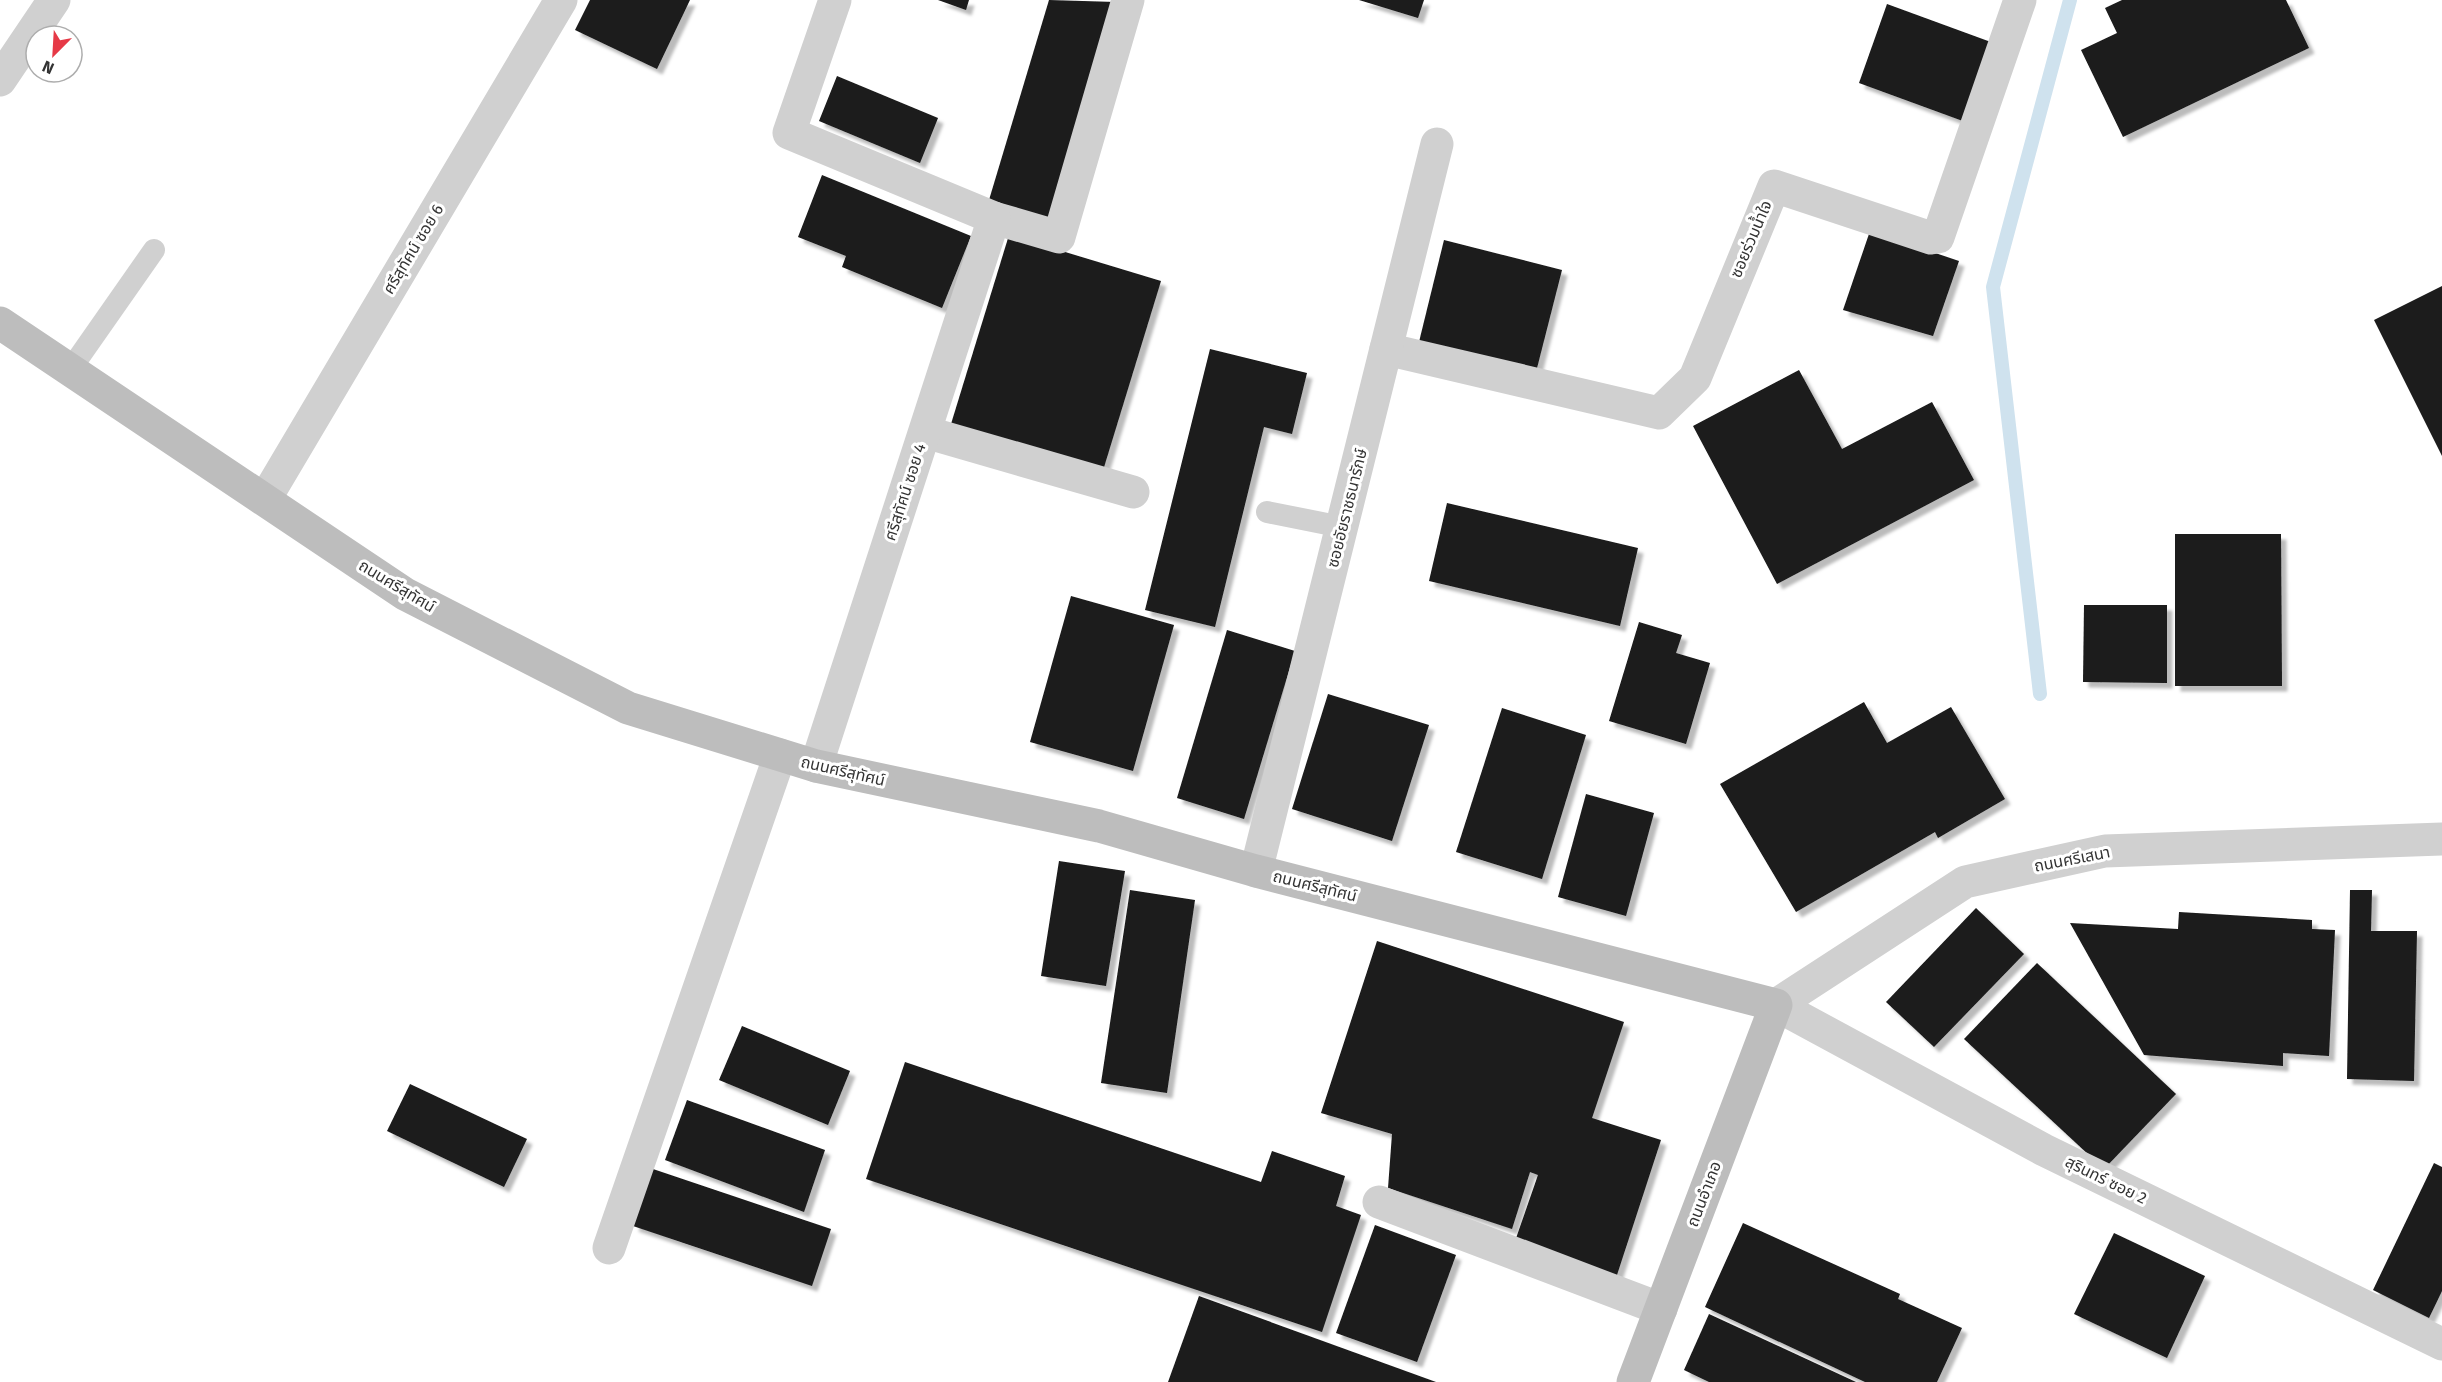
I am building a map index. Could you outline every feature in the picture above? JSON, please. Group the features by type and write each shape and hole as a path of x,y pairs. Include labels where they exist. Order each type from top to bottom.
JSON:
{"street":[{"path":"0,80 54,0"},
{"name":"ศรีสุทัศน์ ซอย 6","path":"265,499 561,0"},
{"path":"835,0 789,133 994,218 1059,237 1128,0"},
{"name":"ซอยร่วมน้ำใจ","path":"1386,348 1659,413 1695,378 1714,325 1774,186 1931,238 1938,237 2020,0"},
{"name":"ซอยอัยราชธนารักษ์","path":"1256,871 1437,144"},
{"name":"ศรีสุทัศน์ ซอย 4","path":"816,766 994,218"},
{"name":"ถนนศรีสุทัศน์","path":"0,323 405,594 628,708 816,766 1099,826 1256,871 1776,1005"},
{"path":"925,432 1133,492"},
{"path":"609,1248 780,755"},
{"name":"ถนนศรีเสนา","path":"1776,1005 1965,882 2105,850 2442,839"},
{"name":"ถนนอำเภอ","path":"1633,1382 1776,1005"},
{"name":"สุรินทร์ ซอย 2","path":"1776,1005 2044,1150 2442,1344"},
{"path":"1379,1202 1661,1309"}],"lane":[{"path":"70,370 154,250"},
{"path":"1267,512 1342,527"}],"building":[{"path":"590,0 690,0 657,69 575,30"},
{"path":"938,0 969,0 966,10"},
{"path":"1049,0 1116,2 1052,219 989,200"},
{"path":"1359,0 1424,0 1418,18"},
{"path":"2122,0 2286,0 2309,48 2123,137 2081,50 2117,33 2105,8"},
{"path":"1887,4 1999,45 1971,124 1859,83"},
{"path":"837,76 938,118 920,163 819,121"},
{"path":"822,175 971,236 942,308 842,267 846,256 798,237"},
{"path":"1870,231 1959,261 1933,336 1843,310"},
{"path":"1009,235 1161,281 1101,477 951,424"},
{"path":"1444,240 1562,270 1536,372 1419,342"},
{"path":"2442,286 2442,456 2374,320"},
{"path":"1210,349 1307,373 1292,434 1264,427 1215,627 1145,610"},
{"path":"1799,370 1842,449 1932,402 1974,480 1777,584 1693,426"},
{"path":"1447,503 1638,548 1620,626 1429,581"},
{"path":"2175,534 2281,534 2282,686 2175,686"},
{"path":"1071,596 1174,625 1133,771 1030,742"},
{"path":"2084,605 2167,605 2167,683 2083,682"},
{"path":"1639,622 1682,635 1676,653 1710,663 1686,744 1609,721"},
{"path":"1227,630 1295,651 1244,819 1177,798"},
{"path":"1328,694 1429,725 1392,841 1292,809"},
{"path":"1864,702 1887,743 1951,707 2005,799 1938,838 1935,832 1796,912 1720,784"},
{"path":"1502,708 1586,735 1542,879 1456,852"},
{"path":"1586,794 1654,813 1626,916 1558,897"},
{"path":"1059,861 1125,871 1106,986 1041,976"},
{"path":"1130,890 1195,900 1167,1093 1101,1083"},
{"path":"2350,890 2372,890 2371,931 2417,931 2414,1081 2347,1079"},
{"path":"1976,908 2024,954 1934,1047 1886,1002"},
{"path":"2179,912 2312,920 2312,929 2335,930 2329,1056 2283,1053 2283,1066 2144,1055 2070,923 2178,929"},
{"path":"1377,941 1624,1022 1592,1118 1661,1140 1616,1278 1514,1244 1538,1175 1530,1172 1512,1229 1388,1188 1392,1134 1321,1113"},
{"path":"2037,963 2176,1094 2104,1169 1964,1039"},
{"path":"742,1026 850,1071 828,1125 719,1080"},
{"path":"905,1062 1261,1182 1272,1151 1345,1176 1336,1206 1361,1215 1322,1332 866,1179"},
{"path":"410,1084 527,1139 504,1187 387,1131"},
{"path":"687,1100 825,1150 804,1212 665,1160"},
{"path":"2434,1163 2442,1167 2442,1291 2429,1318 2373,1290"},
{"path":"653,1169 831,1229 812,1286 633,1226"},
{"path":"1743,1223 1900,1294 1898,1299 1962,1328 1937,1382 1865,1382 1705,1307"},
{"path":"1375,1225 1456,1255 1417,1362 1336,1333"},
{"path":"2114,1233 2205,1276 2167,1358 2074,1314"},
{"path":"1199,1296 1436,1382 1168,1382"},
{"path":"1709,1314 1856,1382 1709,1382 1684,1370"}],"waterway":[{"path":"2040,694 1993,287 2070,0"}]}
